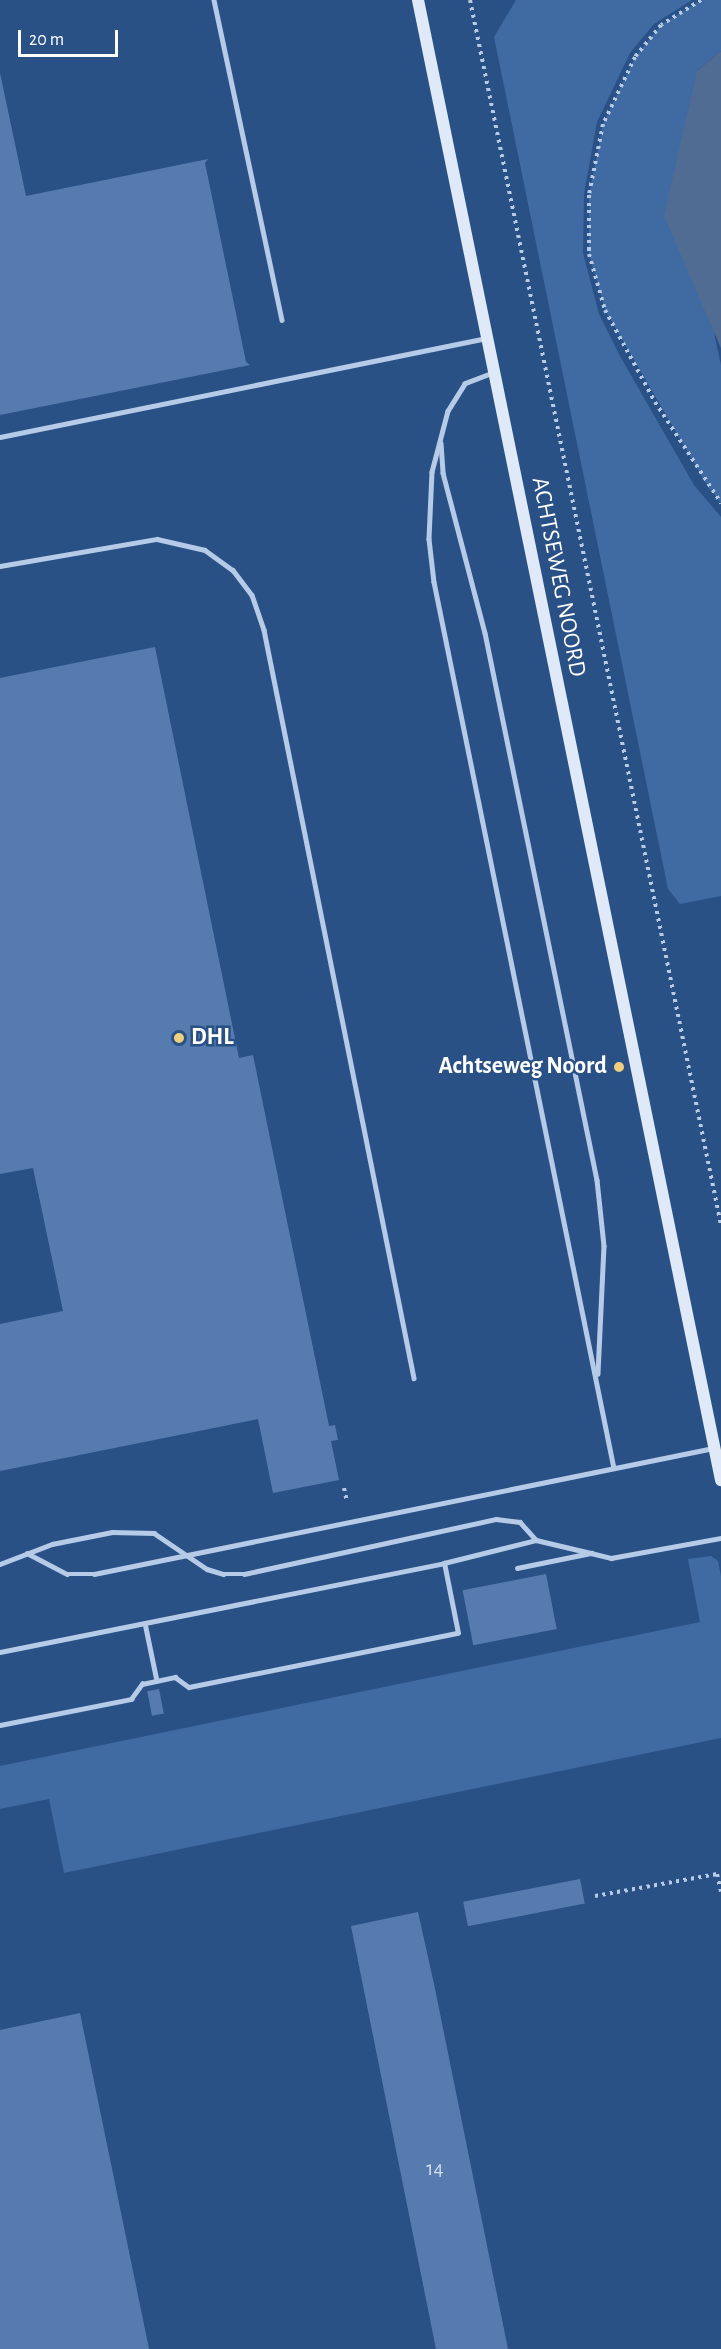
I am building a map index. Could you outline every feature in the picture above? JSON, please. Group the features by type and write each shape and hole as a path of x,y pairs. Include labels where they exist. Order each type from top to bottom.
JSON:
{"street":[{"name":"ACHTSEWEG NOORD","path":"417,0 721,1480"}],"lane":[{"path":"214,0 282,321"},
{"path":"0,437 488,337"},
{"path":"495,373 465,384 451,405 442,431 428,503 435,582 614,1468"},
{"path":"442,431 443,473 485,633 597,1180 604,1246 598,1382"},
{"path":"0,566 134,540 157,539 205,550 233,570 252,595 264,630 414,1378"},
{"path":"27,1553 67,1574 79,1576 714,1448"},
{"path":"0,1564 27,1553 87,1535 143,1531 167,1539 207,1569 223,1574 244,1574 503,1519 520,1522 536,1540"},
{"path":"0,1652 444,1563 536,1540 611,1558 721,1538"},
{"path":"517,1568 591,1553"},
{"path":"0,1725 131,1699 142,1684 175,1677 189,1687 458,1633 444,1563"},
{"path":"145,1623 157,1681"}],"path":[{"name":"ACHTSEWEG NOORD","path":"470,0 721,1225"},
{"path":"701,0 661,25 635,57 603,124 589,195 589,254 604,310 655,402 721,503"},
{"path":"595,1896 717,1875 721,1892"}],"shaded area":[{"path":"516,0 692,0 654,24 630,53 597,122 584,194 583,253 599,314 620,356 694,485 721,517 721,896 680,904 668,889 494,37"},
{"path":"701,0 721,0 721,51 697,71 715,338 721,365 721,503 708,487 605,310 589,254 589,195 603,124 635,57 661,25"},
{"path":"721,51 721,348 664,216 697,71"},
{"path":"711,1556 718,1561 721,1576 721,1738 64,1873 49,1799 0,1809 0,1766 700,1622 688,1559"}],"building":[{"path":"0,73 26,196 208,159 205,163 246,362 250,365 0,415"},
{"path":"155,647 239,1058 253,1055 329,1426 335,1425 338,1440 331,1441 339,1480 273,1493 258,1419 0,1471 0,1324 63,1311 33,1168 0,1174 0,678"},
{"path":"546,1574 557,1629 473,1645 463,1590"},
{"path":"159,1689 164,1714 152,1716 147,1691"},
{"path":"580,1879 585,1904 468,1926 463,1902"},
{"path":"418,1912 508,2349 436,2349 351,1926"},
{"path":"80,2013 149,2349 0,2349 0,2030"}],"place":[{"name":"DHL","path":"179,1038"},
{"name":"Achtseweg Noord","path":"619,1067"}]}
